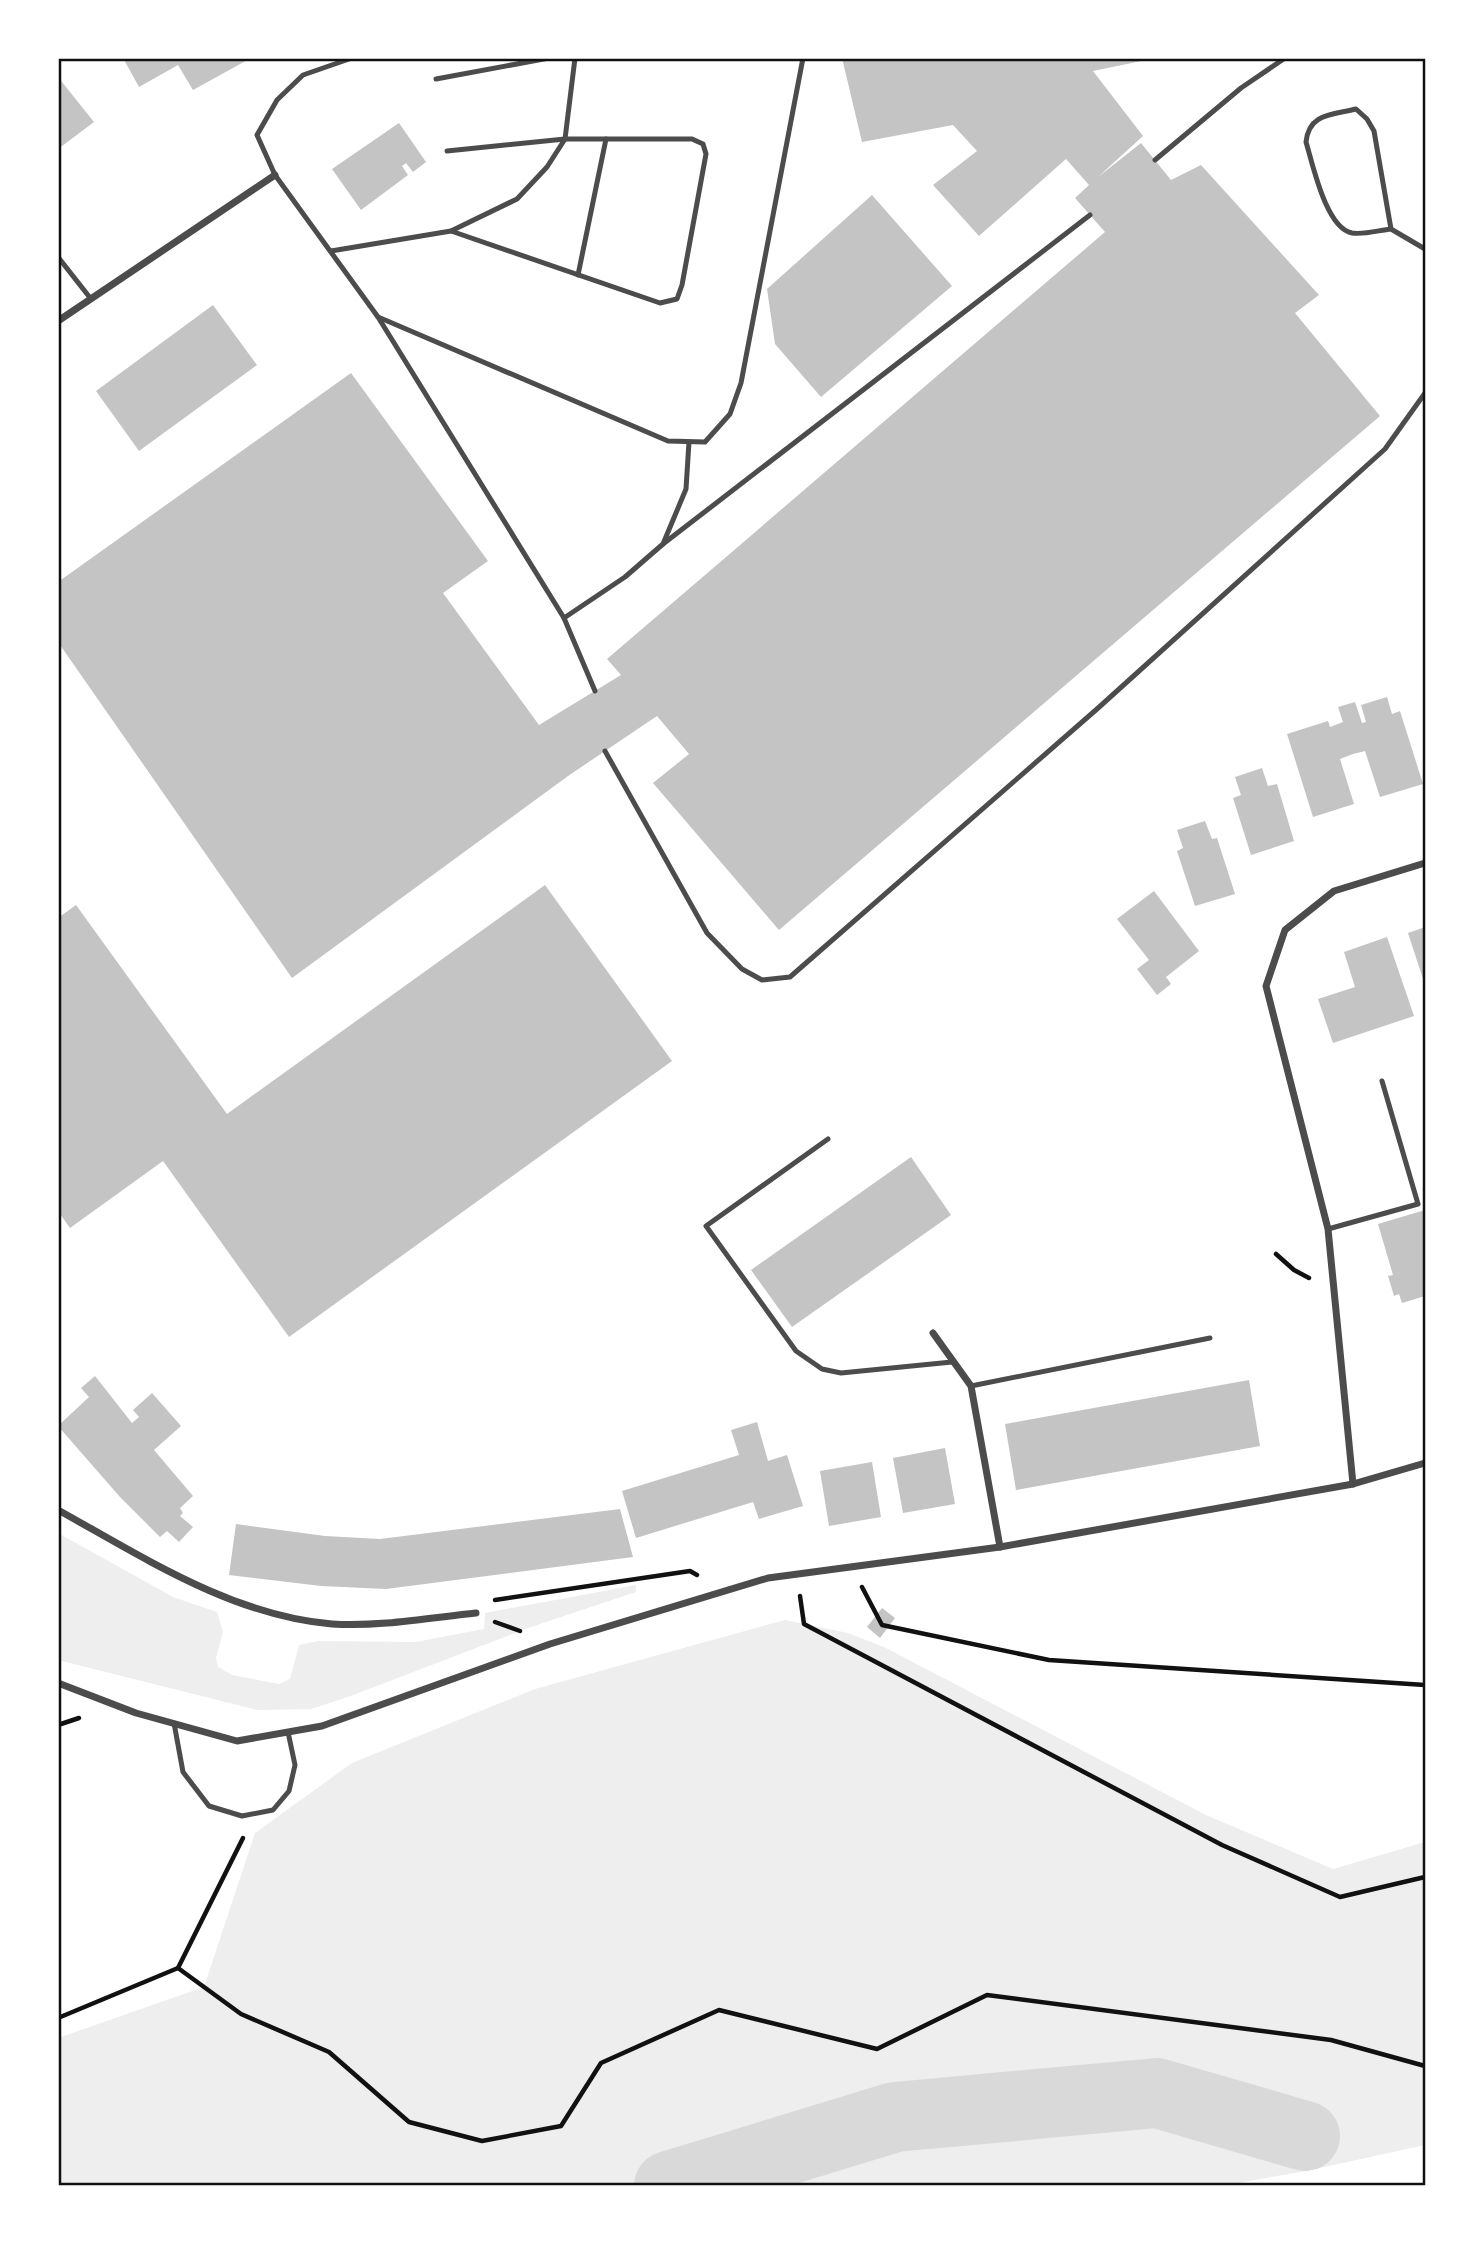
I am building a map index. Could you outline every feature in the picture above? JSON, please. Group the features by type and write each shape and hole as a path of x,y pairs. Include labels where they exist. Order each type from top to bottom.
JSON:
{"street":[{"path":"58,321 275,174"},
{"path":"1353,1484 1328,1229 1266,986 1285,930 1334,891 1425,863"},
{"path":"933,1333 971,1386 1000,1547"},
{"path":"58,1683 136,1713 237,1741 322,1726 550,1644 768,1578 1000,1547 1353,1484 1425,1463"},
{"path":"58,1510 151,1562 232,1599 280,1616 333,1624 476,1614"}],"lane":[{"path":"352,58 303,75 277,100 257,135 275,174 378,317 564,618 595,691"},
{"path":"436,79 549,58"},
{"path":"331,251 451,231 517,199 547,167 565,139 575,58"},
{"path":"378,317 668,441 705,442 730,414 741,383 803,58"},
{"path":"1155,160 1241,88 1285,58"},
{"path":"1391,229 1374,131 1367,119 1356,109 1317,118 1307,130 1306,142 1329,214 1339,227 1352,233 1391,229 1425,249"},
{"path":"447,151 565,139 692,139 703,144 706,154 682,285 677,299 660,303 451,231"},
{"path":"578,275 606,139"},
{"path":"564,618 625,577 663,544 1090,215"},
{"path":"58,257 91,299"},
{"path":"606,751 707,933 742,969 762,980 790,977 1097,709 1385,449 1425,393"},
{"path":"663,544 685,489 689,442"},
{"path":"1328,1229 1418,1204 1382,1081"},
{"path":"828,1139 706,1226 796,1351 822,1369 841,1373 952,1362"},
{"path":"971,1386 1210,1338"},
{"path":"174,1723 183,1772 209,1806 242,1816 272,1810 289,1791 295,1765 288,1732"}],"path":[{"path":"1276,1254 1294,1270 1334,1292"},
{"path":"852,1567 882,1625 1049,1660 1425,1685"},
{"path":"550,1644 509,1626 481,1619 476,1614 482,1602 690,1571 725,1591"},
{"path":"798,1574 804,1624 1222,1845 1340,1897 1425,1877"},
{"path":"58,2018 178,1968 254,1814"},
{"path":"178,1968 241,2014 329,2052 409,2122 482,2141 561,2126 601,2063 719,2010 877,2049 986,1995 1331,2040 1425,2066"}],"shaded area":[{"path":"58,1533 173,1597 217,1612 223,1632 216,1658 218,1667 232,1675 279,1684 290,1679 299,1645 318,1641 416,1642 484,1629 485,1613 636,1585 636,1592 531,1627 311,1709 257,1710 58,1660"},
{"path":"785,1620 848,1633 884,1647 1206,1815 1333,1869 1425,1842 1425,2145 1306,2171 1220,2186 58,2186 58,2038 204,1987 255,1833 352,1763 535,1689"}],"building":[{"path":"123,58 251,58 193,90 178,65 139,87"},
{"path":"842,58 1156,58 1093,71 1143,136 1098,177 1141,143 1171,180 1201,165 1319,295 1295,313 1380,416 779,930 653,783 689,754 657,716 568,776 292,978 58,642 58,582 351,373 488,561 443,593 539,725 621,675 607,659 1105,232 1075,198 1089,185 1066,159 979,236 933,185 977,151 953,125 862,142"},
{"path":"58,77 94,122 58,149"},
{"path":"399,123 426,162 413,172 406,163 402,166 408,175 361,210 332,169"},
{"path":"872,195 952,286 821,397 775,344 767,289"},
{"path":"213,305 257,365 139,451 96,391"},
{"path":"1387,697 1392,714 1400,711 1423,784 1380,797 1365,751 1353,754 1340,759 1354,804 1313,817 1287,734 1328,721 1330,727 1343,722 1338,707 1355,702 1362,723 1366,722 1361,705"},
{"path":"1262,768 1268,786 1277,784 1294,841 1251,855 1233,798 1241,795 1235,777"},
{"path":"1205,821 1212,839 1217,838 1235,894 1195,906 1177,851 1183,848 1177,830"},
{"path":"545,885 672,1061 289,1337 163,1161 70,1228 58,1211 58,918 76,905 227,1114"},
{"path":"1154,891 1199,951 1166,977 1171,984 1157,995 1137,969 1149,960 1117,919"},
{"path":"1425,927 1425,985 1408,933"},
{"path":"1387,937 1414,1016 1333,1043 1318,999 1355,987 1344,952"},
{"path":"911,1157 951,1215 792,1327 751,1270"},
{"path":"1425,1210 1425,1296 1402,1303 1399,1294 1394,1296 1388,1276 1393,1275 1378,1224"},
{"path":"95,1376 132,1423 139,1417 133,1410 152,1393 181,1426 154,1450 193,1496 180,1508 183,1513 180,1516 193,1527 179,1542 167,1531 160,1537 120,1497 58,1426 89,1397 81,1388"},
{"path":"1249,1380 1260,1446 1016,1490 1005,1424"},
{"path":"757,1422 768,1461 787,1455 803,1506 759,1519 753,1502 636,1538 622,1491 739,1455 731,1430"},
{"path":"945,1448 955,1504 903,1513 893,1458"},
{"path":"872,1462 881,1517 829,1526 820,1471"},
{"path":"620,1509 633,1557 386,1589 321,1586 229,1575 236,1524 325,1536 380,1539"},
{"path":"882,1608 895,1618 880,1638 867,1627"}],"waterway":[{"path":"669,2186 895,2117 1157,2093 1305,2136"}]}
